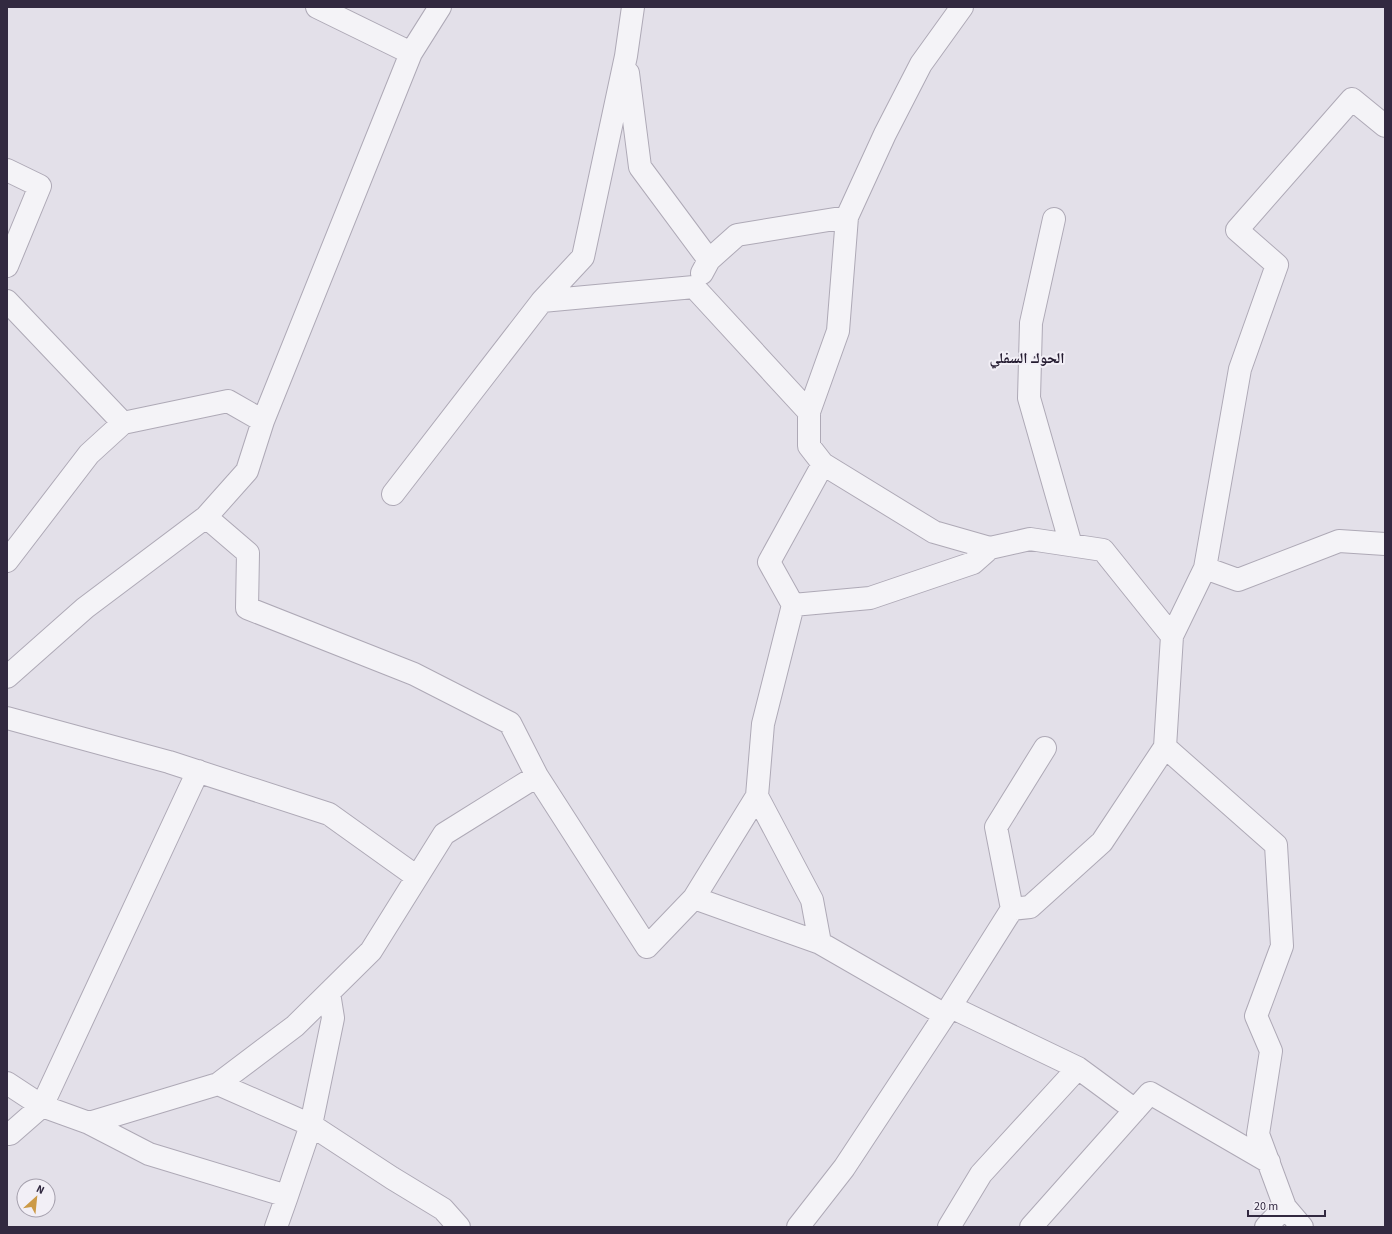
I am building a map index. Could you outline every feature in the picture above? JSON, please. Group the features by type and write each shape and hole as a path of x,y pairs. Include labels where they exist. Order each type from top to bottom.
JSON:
{"street":[{"path":"317,7 411,53"},
{"path":"7,677 86,608 206,517 247,470 264,421 411,53 440,7"},
{"path":"393,494 542,301 583,257 626,56 633,7"},
{"path":"962,7 921,64 885,134 847,217 838,331 809,412 809,446 823,464 934,532 990,548"},
{"path":"626,56 640,167 709,260"},
{"path":"1012,909 1030,907 1102,842 1165,746 1172,636 1205,568 1240,370 1277,265 1238,230 1352,99 1385,126"},
{"path":"7,170 40,186 7,266"},
{"path":"694,287 709,260 737,235 847,217"},
{"path":"1054,219 1030,323 1029,398 1072,545"},
{"path":"542,301 694,287"},
{"path":"694,287 809,412"},
{"path":"7,301 123,423"},
{"path":"7,561 89,454 123,423 228,401 264,421"},
{"path":"206,517 248,553 247,608 414,674 510,723 537,776 647,947 694,898 757,796 763,724 793,605 769,562 823,464"},
{"path":"793,605 870,598 972,563 990,548 1030,539 1103,550 1172,636"},
{"path":"1205,568 1238,580 1339,541 1385,544"},
{"path":"7,718 169,762 329,814 417,877"},
{"path":"1165,746 1276,845 1282,946 1256,1016 1271,1051 1258,1134 1285,1207 1302,1227"},
{"path":"798,1227 844,1168 948,1011 1012,909 996,827 1045,748"},
{"path":"7,1134 10,1134 42,1106 198,771"},
{"path":"89,1123 218,1084 295,1026 371,951 444,834 537,776"},
{"path":"757,796 812,900 820,943"},
{"path":"694,898 820,943 948,1011 1078,1068 1135,1110"},
{"path":"276,1227 311,1125 333,1018 329,993"},
{"path":"949,1227 981,1174 1078,1068"},
{"path":"7,1083 42,1106 89,1123 149,1154 287,1196"},
{"path":"218,1084 311,1125 392,1178 443,1208 459,1227"},
{"path":"1031,1227 1150,1093 1268,1162"},
{"path":"1266,1227 1285,1207"}],"district":[{"name":"الحوك السفلي","path":"1027,358"}]}
